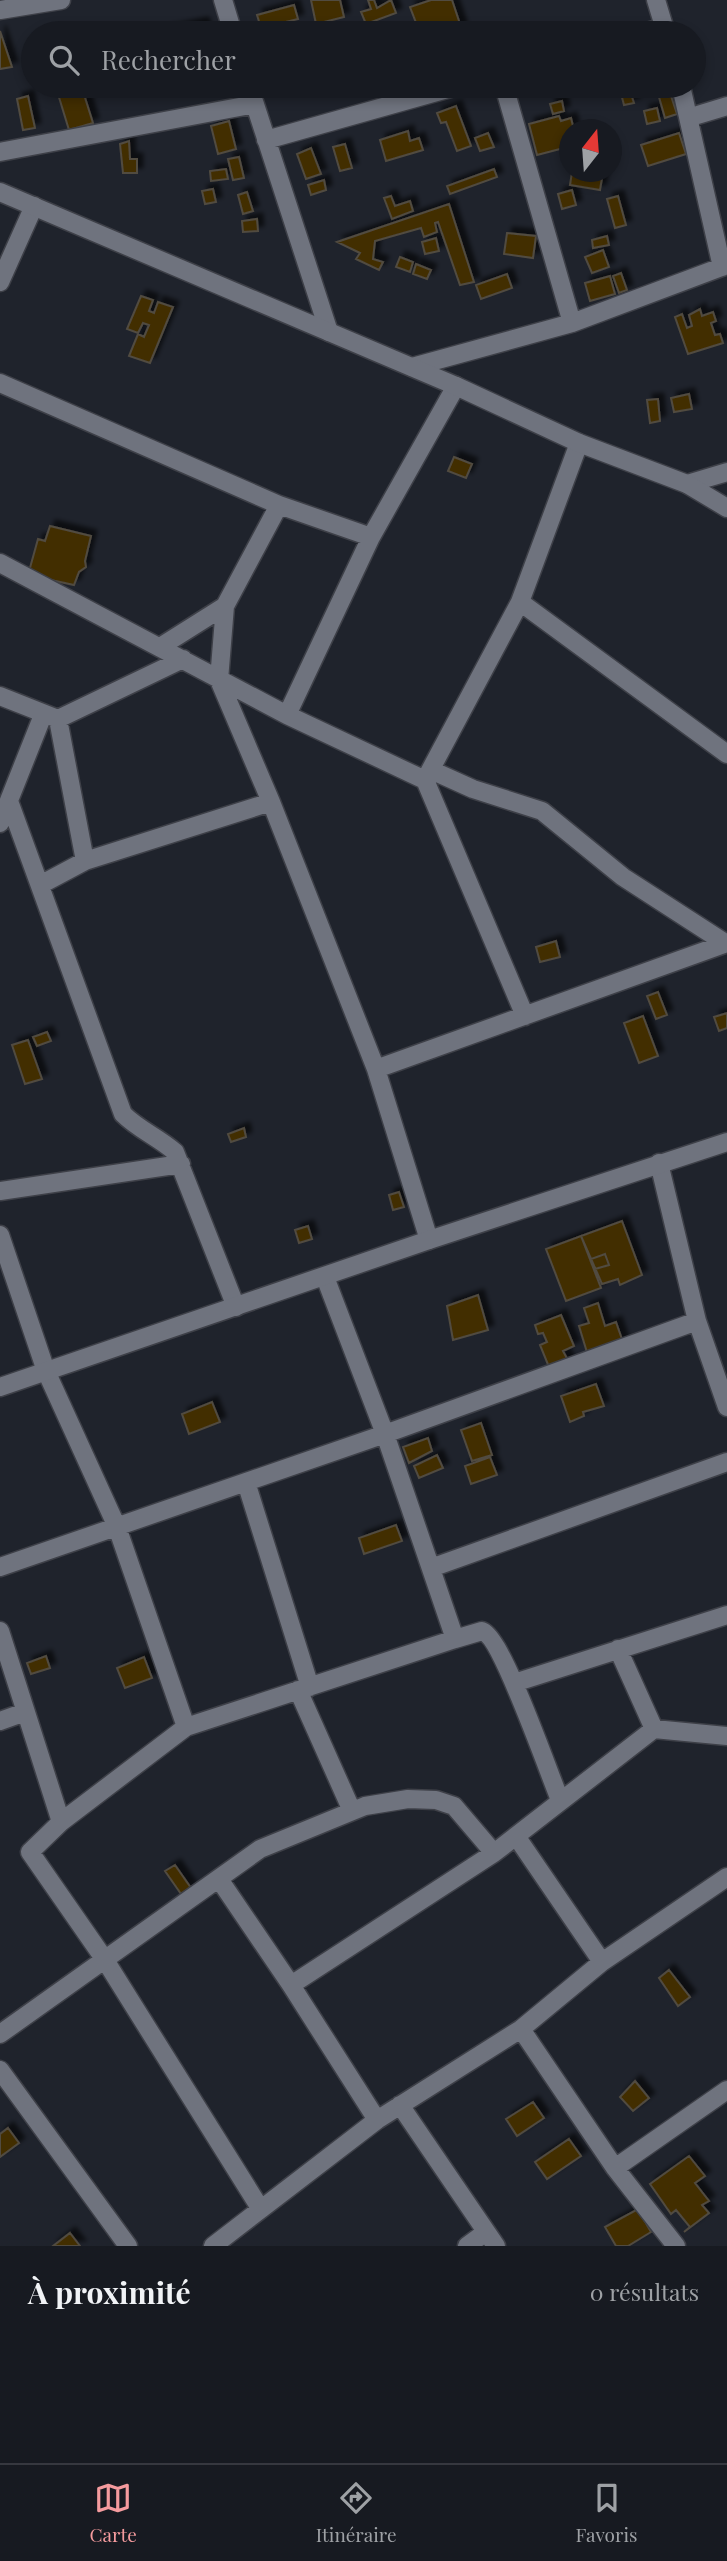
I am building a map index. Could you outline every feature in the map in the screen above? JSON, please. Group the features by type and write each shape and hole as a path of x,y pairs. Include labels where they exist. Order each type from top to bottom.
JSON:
{"street":[{"path":"0,10 61,0"},
{"path":"223,0 229,21"},
{"path":"656,0 662,21"},
{"path":"253,98 329,332"},
{"path":"266,141 416,98"},
{"path":"507,98 572,323"},
{"path":"412,367 572,323 725,266 685,98"},
{"path":"0,152 255,104"},
{"path":"691,117 727,106"},
{"path":"0,192 456,386 579,443 687,484 727,508"},
{"path":"0,282 34,206"},
{"path":"0,383 279,505 371,537"},
{"path":"287,715 371,537 456,386"},
{"path":"525,1016 428,775 520,602 579,443"},
{"path":"687,484 727,472"},
{"path":"279,505 225,607 219,680 271,802 376,1069 429,1240"},
{"path":"0,563 287,715 428,775 542,811 622,877 726,943"},
{"path":"520,602 727,754"},
{"path":"160,647 225,607"},
{"path":"0,823 51,717 183,659"},
{"path":"0,696 51,717"},
{"path":"51,717 85,861"},
{"path":"9,801 123,1114 140,1130 158,1137 175,1152 236,1307"},
{"path":"40,885 85,861 271,802"},
{"path":"376,1069 726,943"},
{"path":"0,1387 325,1278 429,1240 727,1142"},
{"path":"659,1163 697,1321 727,1406"},
{"path":"0,1191 181,1164"},
{"path":"0,1235 46,1371 117,1527 186,1727"},
{"path":"325,1278 385,1434 455,1639"},
{"path":"0,1567 385,1434 697,1321"},
{"path":"431,1568 727,1462"},
{"path":"246,1482 304,1688 352,1811"},
{"path":"514,1683 727,1615"},
{"path":"0,1631 61,1822"},
{"path":"260,2208 105,1960 30,1856 32,1849 61,1822 186,1727 455,1639 486,1632 514,1683 560,1800"},
{"path":"618,1649 654,1729"},
{"path":"0,1721 25,1712"},
{"path":"291,1985 494,1853 654,1729 727,1736"},
{"path":"0,2034 260,1849 365,1806 408,1799 436,1800 454,1806 494,1853"},
{"path":"516,1836 602,1962"},
{"path":"213,2246 377,2120 521,2029 602,1962 727,1877"},
{"path":"219,1879 377,2120"},
{"path":"521,2029 615,2168 676,2246"},
{"path":"0,2070 128,2246"},
{"path":"615,2168 727,2090"},
{"path":"400,2105 491,2239 467,2246"}],"building":[{"path":"311,0 340,0 344,17 315,21"},
{"path":"368,0 374,0 377,8 391,0 396,13 374,21 365,21 361,12 371,9"},
{"path":"431,0 452,0 459,21 415,21 410,7"},
{"path":"294,5 298,19 259,21 257,15"},
{"path":"0,31 12,67 0,69"},
{"path":"28,98 35,128 23,130 17,99"},
{"path":"59,98 85,98 93,123 69,130"},
{"path":"622,98 632,98 634,103 624,105"},
{"path":"659,98 672,98 677,114 665,118"},
{"path":"562,101 564,111 553,114 550,104"},
{"path":"456,106 471,146 457,151 446,122 441,123 437,113"},
{"path":"657,108 660,121 647,124 644,111"},
{"path":"559,116 559,149 537,155 529,124"},
{"path":"229,121 236,149 218,154 211,126"},
{"path":"408,131 410,141 419,138 423,150 386,161 380,140"},
{"path":"488,133 494,147 480,151 475,138"},
{"path":"679,133 686,154 648,166 641,145"},
{"path":"129,141 130,159 137,159 137,173 123,173 120,144"},
{"path":"345,144 352,168 340,171 333,147"},
{"path":"311,148 321,174 306,179 297,154"},
{"path":"239,157 244,178 233,180 228,159"},
{"path":"226,169 228,179 211,181 210,171"},
{"path":"494,169 497,177 450,194 447,186"},
{"path":"324,180 326,190 311,195 308,185"},
{"path":"570,182 601,182 600,190 570,185"},
{"path":"213,189 216,202 205,204 202,191"},
{"path":"572,190 576,205 562,209 558,194"},
{"path":"247,192 253,211 243,214 238,195"},
{"path":"391,196 395,206 410,201 413,211 392,219 384,198"},
{"path":"618,196 626,225 615,228 607,199"},
{"path":"449,204 474,282 460,285 438,222 435,223 437,232 424,237 421,228 375,241 373,259 383,262 379,270 356,259 360,253 337,242"},
{"path":"257,219 258,231 243,232 242,221"},
{"path":"507,233 536,236 533,258 504,254"},
{"path":"607,236 609,245 593,248 592,240"},
{"path":"436,238 439,251 425,254 422,242"},
{"path":"603,250 609,267 592,273 585,257"},
{"path":"400,257 413,262 410,272 396,267"},
{"path":"416,264 431,270 427,279 413,274"},
{"path":"621,273 627,290 619,293 613,276"},
{"path":"507,274 512,288 481,299 476,285"},
{"path":"610,276 615,294 590,301 585,283"},
{"path":"141,296 153,300 149,311 154,313 158,302 173,307 150,363 129,356 138,334 144,337 149,325 143,323 138,333 127,329"},
{"path":"700,309 702,316 713,312 716,321 711,323 715,335 720,334 723,343 688,354 675,317 682,314 687,328 692,326 689,315"},
{"path":"689,394 692,409 674,412 671,398"},
{"path":"658,399 660,421 650,423 647,400"},
{"path":"454,457 472,464 466,478 448,471"},
{"path":"50,526 91,536 86,567 79,572 74,585 28,575 38,539 45,541"},
{"path":"556,941 560,957 540,962 536,947"},
{"path":"658,992 667,1015 656,1019 647,996"},
{"path":"727,1013 727,1028 719,1031 714,1017"},
{"path":"643,1016 658,1056 639,1063 624,1023"},
{"path":"47,1032 51,1041 37,1046 33,1037"},
{"path":"28,1040 42,1079 25,1084 12,1045"},
{"path":"244,1128 246,1137 231,1142 228,1134"},
{"path":"399,1192 404,1207 393,1210 389,1195"},
{"path":"622,1221 642,1275 620,1285 618,1279 602,1284 595,1269 609,1265 605,1254 591,1259 581,1236"},
{"path":"308,1226 312,1239 299,1243 295,1230"},
{"path":"581,1236 601,1288 566,1301 546,1249"},
{"path":"605,1254 609,1265 595,1269 591,1259"},
{"path":"478,1295 488,1330 453,1340 447,1306"},
{"path":"598,1303 605,1326 616,1322 625,1348 589,1359 579,1326 589,1323 584,1308"},
{"path":"561,1315 574,1346 563,1351 571,1366 551,1372 540,1345 547,1342 543,1333 538,1334 535,1325"},
{"path":"596,1384 604,1406 583,1412 584,1416 570,1422 561,1396"},
{"path":"212,1402 220,1422 189,1434 182,1414"},
{"path":"481,1423 492,1455 472,1461 461,1430"},
{"path":"428,1438 432,1451 409,1463 403,1447"},
{"path":"437,1455 443,1468 419,1478 414,1466"},
{"path":"490,1457 497,1475 471,1484 465,1466"},
{"path":"396,1525 402,1541 364,1554 359,1538"},
{"path":"46,1656 50,1668 31,1674 27,1663"},
{"path":"144,1657 152,1678 125,1688 117,1668"},
{"path":"175,1865 191,1888 181,1894 165,1871"},
{"path":"669,1970 690,1997 678,2006 659,1978"},
{"path":"635,2081 649,2098 633,2111 620,2097"},
{"path":"533,2102 544,2118 517,2136 506,2119"},
{"path":"8,2128 19,2143 0,2157 0,2134"},
{"path":"569,2139 581,2156 547,2179 535,2162"},
{"path":"689,2156 705,2176 695,2183 709,2201 702,2205 709,2213 684,2232 690,2227 676,2210 671,2214 650,2184"},
{"path":"638,2209 651,2232 628,2246 616,2246 605,2227"},
{"path":"70,2233 80,2246 53,2246"}]}
